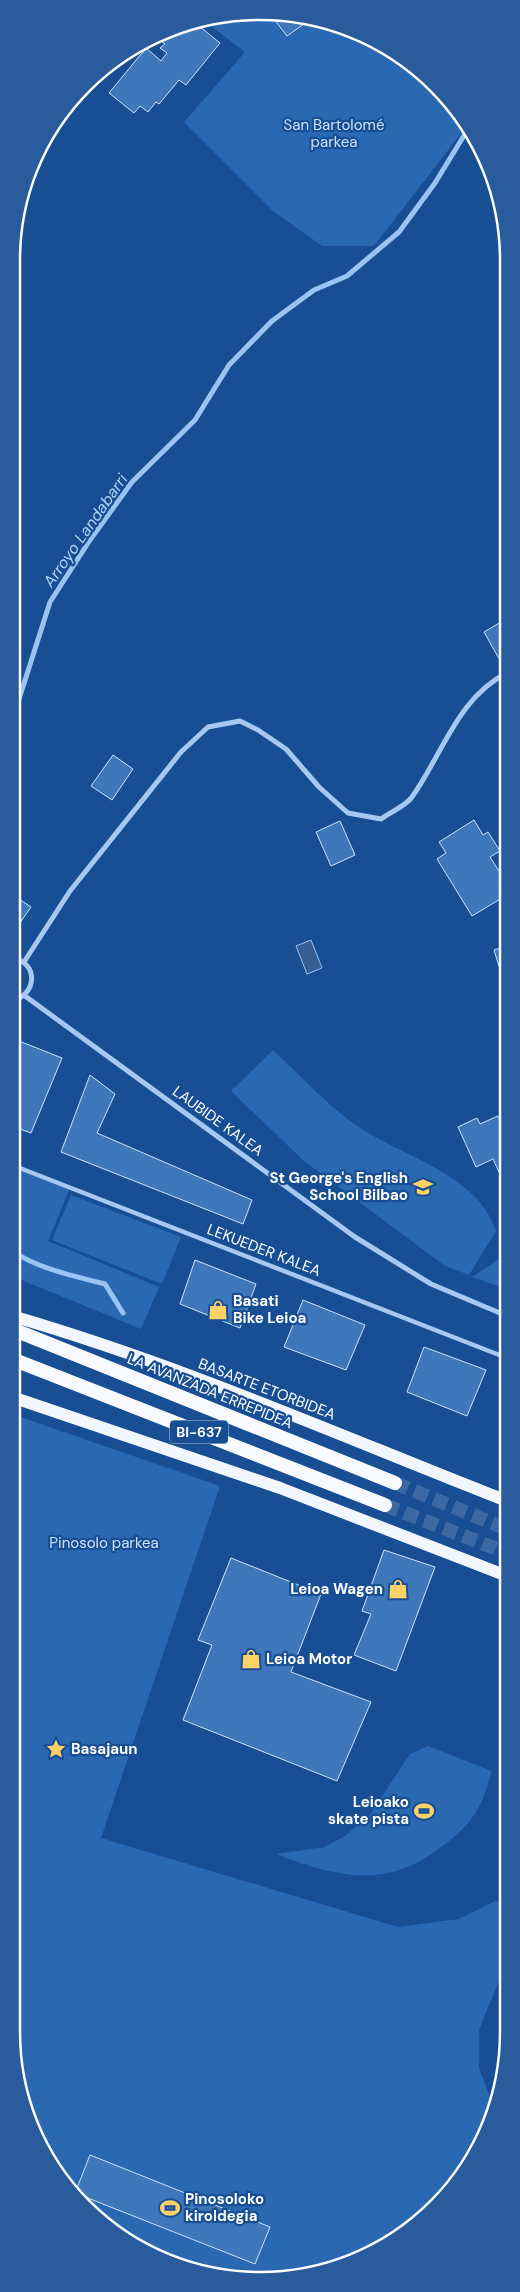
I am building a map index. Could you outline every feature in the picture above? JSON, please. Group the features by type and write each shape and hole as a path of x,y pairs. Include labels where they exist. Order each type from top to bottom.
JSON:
{"highway":[{"name":"LA AVANZADA ERREPIDEA","path":"20,1332 395,1483"},
{"name":"BI-637","path":"20,1362 385,1505"}],"main road":[{"name":"BASARTE ETORBIDEA","path":"20,1318 76,1334 194,1378 500,1498"},
{"path":"20,1400 280,1488 500,1573"}],"street":[{"path":"24,962 70,891 180,752 208,728 240,721 258,730 286,750 318,788 348,813 381,819 411,798 469,702 493,680 500,676"},
{"path":"20,961 29,967 33,979 29,991 25,996 20,998"},
{"name":"LAUBIDE KALEA","path":"25,996 355,1237 431,1284 500,1313"},
{"name":"LEKUEDER KALEA","path":"20,1168 500,1355"}],"green space":[{"name":"San Bartolomé parkea","path":"260,20 291,22 322,28 352,38 380,52 406,70 430,90 460,127 463,131 374,246 322,246 273,211 184,122 245,52 210,26"},
{"path":"273,1050 322,1097 353,1123 434,1167 472,1194 486,1211 496,1231 469,1275 445,1266 304,1161 231,1091"},
{"path":"20,1171 70,1188 48,1241 159,1287 141,1329 20,1279"},
{"path":"71,1195 181,1237 162,1284 52,1240"},
{"path":"500,1259 500,1287 472,1277"},
{"name":"Pinosolo parkea","path":"20,1417 220,1486 101,1838 398,1927 459,1919 495,1901 500,1902 500,1978 479,2030 479,2068 491,2098 482,2124 468,2152 450,2178 430,2202 393,2232 352,2254 322,2264 291,2270 244,2271 198,2264 168,2254 140,2240 114,2222 90,2202 60,2165 38,2124 28,2094 22,2063 20,2032"},
{"name":"Leioako skate pista","path":"428,1746 492,1771 483,1798 471,1819 461,1831 437,1850 417,1863 397,1871 378,1875 338,1873 276,1854 324,1847 345,1836 369,1816 410,1754"}],"shaded area":[{"path":"311,940 322,968 307,974 296,946"}],"building":[{"path":"276,21 303,24 287,36"},
{"path":"201,27 220,43 186,85 179,80 159,104 156,102 148,112 140,106 134,113 109,93 145,50 147,49 161,61 167,53 160,48 165,44 161,41"},
{"path":"500,623 500,660 484,632"},
{"path":"113,755 133,769 112,800 91,786"},
{"path":"474,820 483,835 488,832 500,851 490,857 500,873 500,899 472,916 437,859 446,853 439,842"},
{"path":"340,821 355,855 331,866 316,832"},
{"path":"20,900 31,907 20,923"},
{"path":"500,948 500,969 494,950"},
{"path":"20,1041 62,1058 31,1133 20,1129"},
{"path":"90,1075 115,1094 97,1133 252,1200 243,1224 61,1152"},
{"path":"498,1116 500,1120 500,1172 493,1159 476,1167 458,1127 477,1118 480,1124"},
{"path":"195,1260 256,1284 240,1328 180,1304"},
{"path":"303,1300 365,1325 346,1370 284,1347"},
{"path":"424,1347 486,1370 467,1416 407,1392"},
{"name":"Leioa Wagen","path":"384,1550 435,1567 396,1671 354,1655 371,1614 362,1611"},
{"name":"Leioa Motor","path":"231,1558 321,1594 291,1672 371,1702 337,1781 183,1720 212,1645 198,1640"},
{"path":"90,2155 270,2227 255,2264 86,2197 77,2187"}],"waterway":[{"name":"Arroyo Landabarri","path":"20,696 50,602 90,540 132,482 195,420 229,365 272,321 314,290 347,276 399,232 435,183 465,135"},
{"path":"20,1256 34,1263 69,1275 105,1284 123,1313"}],"tunnel":[{"path":"395,1483 500,1526"},
{"path":"385,1505 500,1550"}],"place":[{"name":"St George's English School Bilbao","path":"423,1187"},
{"name":"Basati Bike Leioa","path":"218,1310"},
{"name":"Leioa Wagen","path":"398,1589"},
{"name":"Leioa Motor","path":"251,1659"},
{"name":"Basajaun","path":"56,1749"},
{"name":"Leioako skate pista","path":"424,1811"},
{"name":"Pinosoloko kiroldegia","path":"170,2208"}]}
